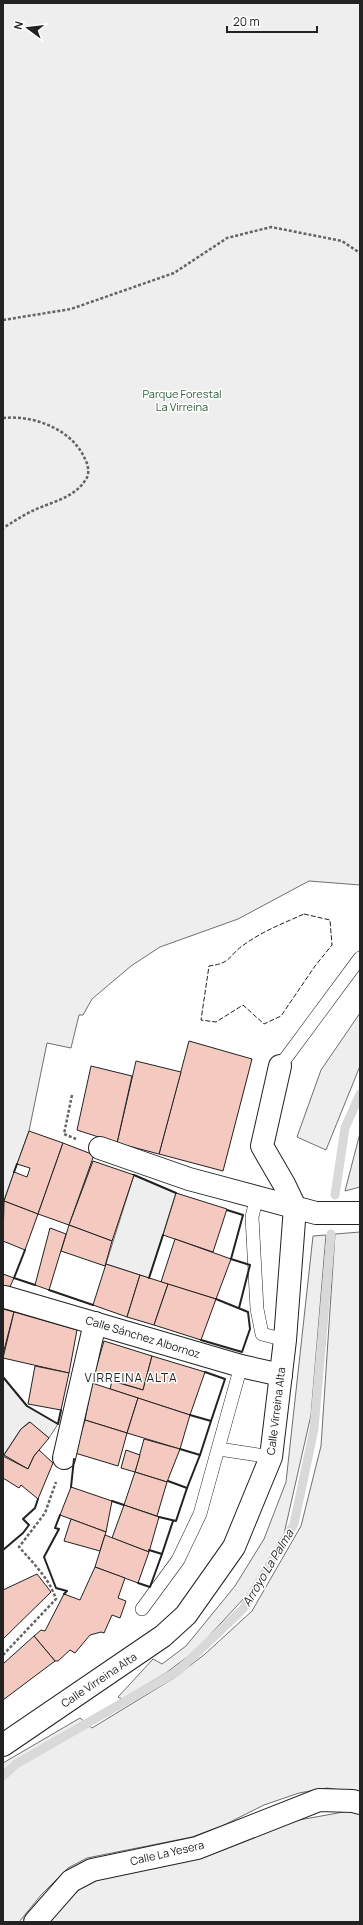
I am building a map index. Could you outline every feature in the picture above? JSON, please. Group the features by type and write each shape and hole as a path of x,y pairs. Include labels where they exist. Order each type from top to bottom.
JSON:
{"street":[{"name":"Calle Virreina Alta","path":"3,1745 163,1636 186,1615 234,1547 271,1457 285,1340 294,1207 284,1184 262,1146 280,1066"},
{"path":"100,1148 189,1179 316,1213 360,1213"},
{"name":"Calle Sánchez Albornoz","path":"5,1297 241,1366 281,1375"},
{"path":"64,1458 95,1323"},
{"name":"Calle La Yesera","path":"35,1922 71,1881 92,1870 197,1848 319,1800 353,1801 360,1803"}],"lane":[{"path":"280,1066 360,958"},
{"path":"257,1196 252,1217 257,1308 262,1334 285,1340"},
{"path":"142,1609 178,1560 200,1514 241,1366"},
{"path":"219,1448 271,1457"}],"path":[{"path":"3,320 71,309 174,273 227,238 272,227 342,241 360,253"},
{"path":"3,418 16,417 47,425 65,434 80,448 88,464 87,478 76,491 32,511 3,528"},
{"path":"72,1095 64,1134 73,1138"},
{"path":"3,1654 56,1599 53,1590 41,1571 19,1547 45,1513 64,1458"}],"green space":[{"name":"Parque Forestal La Virreina","path":"3,3 360,3 360,885 309,881 238,919 160,947 131,966 92,999 83,1015 79,1015 71,1048 47,1043 29,1131 3,1203"},
{"path":"360,1013 360,1066 326,1150 297,1137 321,1070"},
{"path":"360,1133 360,1187 345,1191"},
{"path":"134,1175 176,1193 149,1278 106,1264"},
{"path":"360,1232 360,1793 327,1788 299,1793 264,1805 224,1825 192,1837 87,1858 68,1868 41,1895 19,1922 3,1922 3,1763 80,1718 92,1728 174,1678 205,1654 252,1611 301,1526 321,1446 335,1234"},
{"path":"326,1235 311,1415 284,1534 248,1594 195,1651 166,1673 122,1699 118,1697 153,1659 162,1664 186,1646 235,1586 264,1539 286,1482 313,1236"},
{"path":"3,1377 27,1406 58,1424 49,1438 29,1422 21,1429 3,1456"},
{"path":"349,1811 360,1814 360,1922 48,1922 56,1911 84,1885 118,1873 299,1820"}],"building":[{"path":"189,1041 252,1059 223,1171 159,1154"},
{"path":"136,1061 181,1072 159,1154 117,1143"},
{"path":"91,1066 132,1076 117,1143 77,1130"},
{"path":"29,1131 63,1143 38,1214 4,1201 14,1172 27,1177 30,1168 17,1164"},
{"path":"63,1143 94,1155 69,1225 38,1214"},
{"path":"93,1161 134,1175 112,1241 69,1225"},
{"path":"176,1193 227,1209 213,1252 163,1235"},
{"path":"4,1201 38,1214 25,1250 3,1241"},
{"path":"69,1225 112,1241 105,1266 61,1251"},
{"path":"50,1228 66,1234 49,1290 35,1285"},
{"path":"175,1239 231,1259 216,1299 161,1282"},
{"path":"106,1264 140,1275 127,1317 93,1305"},
{"path":"3,1274 14,1278 8,1291 3,1289"},
{"path":"140,1275 168,1284 154,1325 127,1317"},
{"path":"168,1284 216,1299 201,1340 154,1325"},
{"path":"3,1309 14,1312 3,1354"},
{"path":"14,1312 77,1330 69,1373 3,1358"},
{"path":"104,1341 152,1356 143,1390 94,1375"},
{"path":"152,1356 205,1372 190,1415 110,1389 112,1381 143,1390"},
{"path":"35,1366 69,1373 61,1410 28,1404"},
{"path":"92,1383 138,1398 127,1433 85,1420"},
{"path":"138,1398 190,1415 180,1449 127,1433"},
{"path":"85,1420 127,1433 118,1466 75,1453"},
{"path":"30,1422 49,1438 34,1456 28,1469 4,1455 21,1429"},
{"path":"144,1439 180,1449 167,1482 135,1472"},
{"path":"39,1450 53,1463 38,1499 21,1485 19,1488 3,1478 3,1456 28,1469 34,1456"},
{"path":"126,1450 140,1455 135,1472 121,1468"},
{"path":"135,1472 167,1482 157,1516 124,1505"},
{"path":"71,1487 112,1501 106,1532 60,1515"},
{"path":"124,1505 159,1517 149,1552 112,1538"},
{"path":"71,1519 106,1532 100,1551 64,1541"},
{"path":"105,1535 149,1552 138,1583 95,1567"},
{"path":"95,1567 125,1578 118,1598 126,1601 120,1618 112,1615 104,1633 101,1632 90,1635 75,1653 70,1650 58,1661 55,1661 34,1636 41,1630 45,1631 64,1594 80,1600"},
{"path":"37,1574 51,1592 3,1639 3,1590"},
{"path":"34,1636 55,1661 3,1700 3,1664"}],"waterway":[{"name":"Arroyo La Palma","path":"335,1195 345,1128 360,1094"},
{"name":"Arroyo La Palma","path":"3,1776 16,1764 178,1671 243,1609 294,1524 314,1429 331,1234"}],"fence":[{"path":"304,914 330,920 332,945 315,966 281,1016 264,1024 243,1005 216,1022 201,1020 209,966 217,965 226,961 252,939 304,914"}],"wall":[{"path":"14,1172 17,1164"},
{"path":"134,1175 176,1193"},
{"path":"227,1210 243,1215 231,1259 250,1265 239,1308"},
{"path":"149,1278 163,1235"},
{"path":"25,1250 14,1278 35,1285"},
{"path":"49,1290 93,1305"},
{"path":"201,1340 242,1352 250,1329 248,1312 216,1299"},
{"path":"190,1415 211,1421 225,1379 205,1372"},
{"path":"3,1377 27,1406 58,1424 61,1410"},
{"path":"200,1455 211,1421"},
{"path":"168,1481 187,1488 200,1455 180,1449"},
{"path":"71,1487 74,1459"},
{"path":"159,1517 176,1521 187,1488"},
{"path":"3,1550 23,1533 29,1525 23,1519 35,1508 38,1499"},
{"path":"112,1501 124,1505"},
{"path":"60,1515 55,1528 59,1529 44,1557 56,1588 67,1591 64,1594"},
{"path":"162,1554 173,1521"},
{"path":"138,1583 150,1587 162,1554 149,1550"}],"district":[{"name":"VIRREINA ALTA","path":"131,1378"}]}
